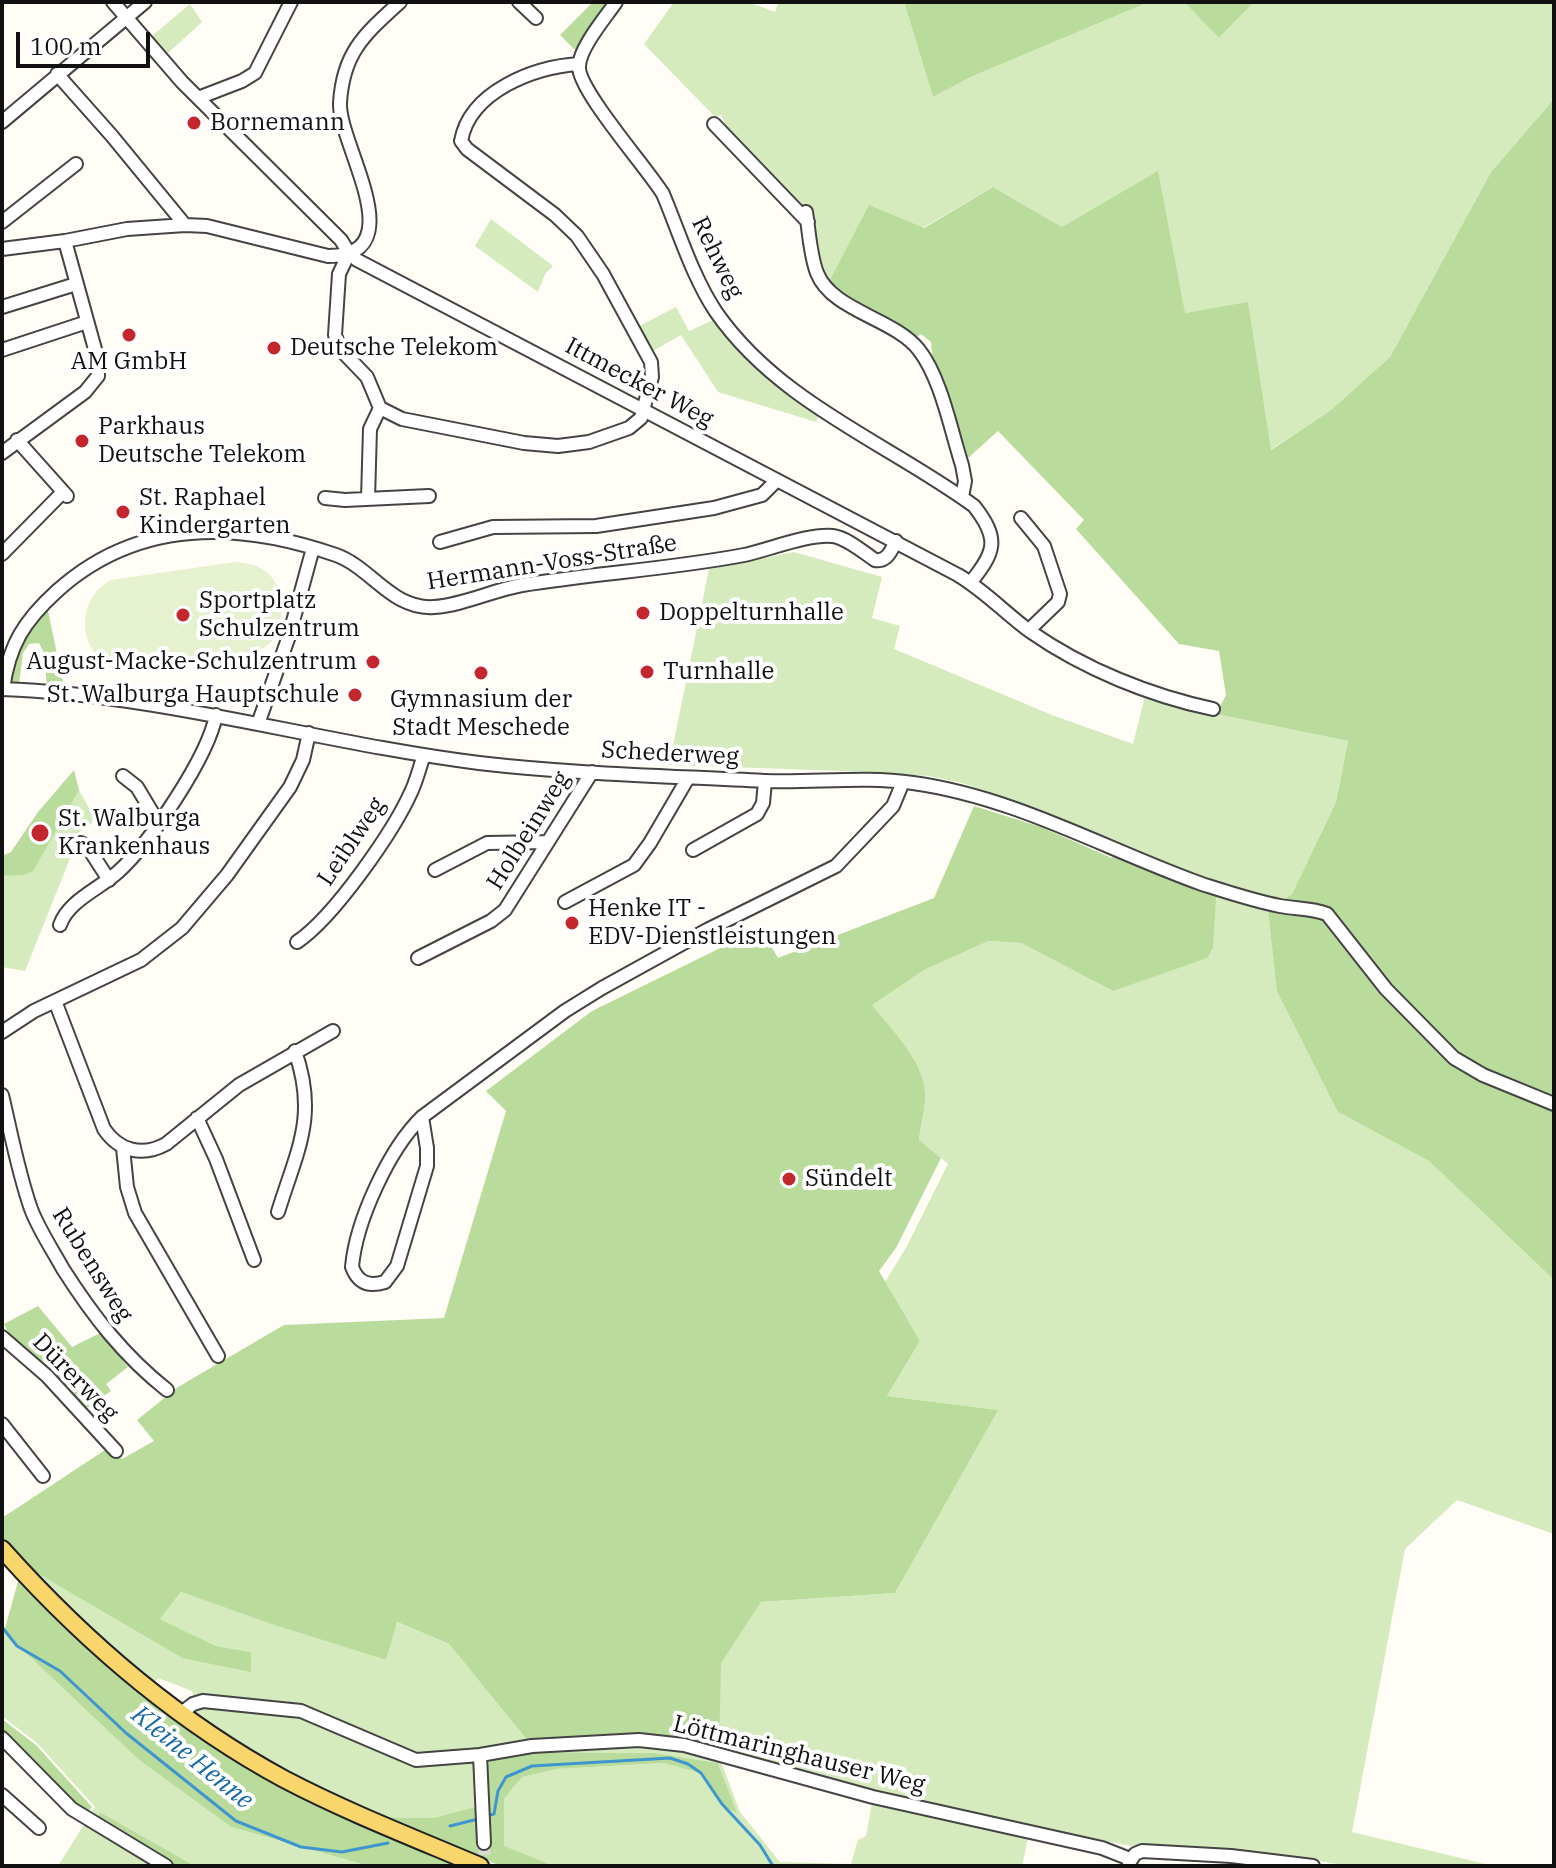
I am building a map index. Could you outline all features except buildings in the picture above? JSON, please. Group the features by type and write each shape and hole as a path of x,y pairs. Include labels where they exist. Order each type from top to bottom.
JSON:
{"main road":[{"path":"2,1549 70,1622 143,1687 215,1738 287,1781 480,1866"}],"street":[{"name":"Ittmecker Weg","path":"113,2 198,98 361,262 971,582 1029,630 1092,667 1213,709"},
{"path":"2,122 145,2"},
{"path":"198,98 255,73 291,2"},
{"path":"400,2 355,46 343,80 340,114 371,214 367,236 349,253 339,274 335,335 342,353 367,377 380,408 390,415 524,443 558,446 589,442 632,425 644,411 652,377 650,356 588,251 555,215 467,149 461,141 478,108 496,89 565,65 579,64 616,2"},
{"path":"519,2 536,18"},
{"name":"Rehweg","path":"579,64 581,79 589,93 653,177 709,299 736,336 772,373 803,398 974,506 987,524 992,543 986,563 971,582"},
{"path":"57,74 185,225"},
{"path":"714,124 807,217 816,270 825,286 847,303 910,340 927,362 962,465 965,481 962,497"},
{"path":"2,222 76,164"},
{"path":"2,249 127,229 185,225 207,226 328,256 349,253"},
{"path":"2,453 97,380 99,363 65,241"},
{"path":"2,307 76,284"},
{"path":"2,350 87,322"},
{"path":"368,499 371,426 380,408"},
{"path":"2,554 65,494 17,440"},
{"path":"440,542 493,527 596,526 714,508 762,495 777,480"},
{"path":"325,498 429,496"},
{"path":"1021,518 1042,541 1060,594 1058,602 1029,630"},
{"name":"Hermann-Voss-Straße","path":"3,689 10,652 31,619 72,579 116,551 149,539 207,531 253,534 313,548 352,562 393,596 422,607 445,606 519,586 741,555 825,536 839,538 875,560 881,560 886,558 896,541"},
{"path":"258,724 297,611 313,548"},
{"name":"Schederweg","path":"3,689 92,694 479,763 688,778 818,782 871,779 903,782 999,804 1220,890 1281,906 1321,912 1334,921 1386,989 1454,1058 1483,1075 1554,1104"},
{"path":"60,925 68,910 109,880 132,858 202,754 216,715"},
{"path":"2,1032 55,1001 143,959 182,928 227,875 290,787 303,760 309,733"},
{"name":"Leiblweg","path":"297,942 349,889 408,797 424,755"},
{"name":"Holbeinweg","path":"418,958 501,914 592,772"},
{"path":"123,776 137,787 158,822"},
{"path":"565,902 589,893 640,858 688,778"},
{"path":"693,850 757,814 763,803 765,781"},
{"path":"422,1117 427,1166 397,1266 385,1282 367,1284 358,1279 352,1267 364,1223 385,1166 407,1132 422,1117 565,1011 602,988 707,930 830,870 893,806 903,782"},
{"path":"435,870 487,843 548,842"},
{"path":"81,843 89,849 109,880"},
{"path":"55,1001 107,1135 123,1148 138,1151 156,1149 170,1142 239,1085 333,1031"},
{"path":"278,1212 306,1115 305,1083 295,1051"},
{"name":"Rubensweg","path":"2,1095 24,1188 43,1234 104,1330 125,1354 167,1390"},
{"path":"197,1118 254,1260"},
{"path":"123,1148 127,1187 135,1213 218,1356"},
{"name":"Dürerweg","path":"2,1337 47,1376 116,1451"},
{"path":"2,1424 43,1476"},
{"name":"Löttmaringhauser Weg","path":"180,1714 203,1701 284,1707 310,1713 416,1760 480,1755 532,1746 622,1741 684,1745 860,1794 1102,1848 1130,1862"},
{"path":"2,1738 72,1809 166,1866"},
{"path":"480,1755 484,1843"},
{"path":"2,1795 39,1828"},
{"path":"1130,1862 1142,1851 1231,1856 1313,1866"}],"green space":[{"path":"593,2 614,2 578,53 560,35"},
{"path":"674,2 748,2 775,12 778,2 904,2 933,97 973,76 1149,2 1184,2 1219,38 1254,2 1554,2 1554,99 1491,172 1390,357 1331,410 1270,450 1248,303 1185,313 1062,227 993,187 829,282 821,272 797,209 732,139 721,115 715,117 644,44"},
{"path":"904,2 1149,2 973,76 933,97"},
{"path":"1184,2 1254,2 1219,38"},
{"path":"190,4 202,22 167,54 152,36"},
{"path":"1554,99 1554,1280 1429,1161 1338,1112 1277,991 1267,900 1279,902 1292,894 1336,802 1348,741 1216,714 1226,695 1219,651 1179,644 1076,529 1084,520 998,431 968,458 953,436 933,362 931,342 921,334 915,338 856,305 829,282 869,205 924,228 993,187 1062,227 1158,171 1185,313 1248,302 1271,450 1331,410 1390,357 1491,172"},
{"path":"491,219 553,266 545,274 538,292 475,246"},
{"path":"676,307 689,331 713,320 774,384 818,416 816,422 718,392 681,335 653,351 639,326"},
{"path":"794,552 882,577 872,618 900,626 894,649 1052,715 1133,744 1145,696 1348,741 1336,802 1292,894 1279,902 1338,1112 1429,1161 1554,1280 1554,1534 1457,1500 1405,1549 1352,1832 1494,1866 1348,1866 1131,1846 819,1783 719,1756 740,1812 780,1862 851,1864 858,1840 866,1836 873,1797 1028,1838 1022,1866 554,1866 504,1847 504,1799 522,1777 557,1769 664,1763 699,1773 721,1806 736,1812 718,1763 654,1753 537,1752 494,1756 486,1804 433,1818 377,1817 296,1779 198,1720 191,1711 196,1706 192,1691 158,1678 152,1687 23,1565 182,1658 251,1652 216,1646 160,1619 181,1592 386,1660 396,1622 449,1644 532,1746 622,1741 719,1755 720,1663 761,1602 895,1593 997,1410 887,1396 920,1341 885,1282 907,1246 948,1164 919,1140 925,1103 921,1075 908,1050 871,1005 924,970 987,941 1021,943 1113,991 1192,875 1040,811 962,783 929,776 669,765 709,569"},
{"name":"Sportplatz Schulzentrum","path":"235,562 262,569 271,576 279,592 282,611 279,629 274,639 264,647 250,654 124,672 109,666 97,656 86,630 86,616 98,590 111,580"},
{"path":"47,606 64,688 47,686 44,653 39,643 29,644 23,653 19,684 8,684 25,635"},
{"path":"74,770 79,790 33,871 2,876 2,856 11,852 38,812"},
{"path":"79,790 94,817 91,824 64,842 71,856 25,971 2,967 2,876 9,876 45,847"},
{"path":"974,806 1041,827 1112,858 1117,843 1217,883 1213,948 1207,958 1113,991 1021,943 988,941 924,970 872,1005 916,1062 925,1088 919,1140 941,1158 896,1248 879,1271 920,1341 887,1396 998,1410 895,1593 761,1602 721,1663 719,1755 622,1741 532,1746 449,1644 397,1622 386,1660 181,1592 160,1619 216,1646 251,1652 251,1672 182,1658 23,1565 2,1539 2,1518 108,1448 122,1459 154,1441 137,1420 178,1387 284,1325 444,1318 506,1111 486,1091 592,1011 761,928 778,958 934,898"},
{"path":"38,1306 72,1347 100,1333 128,1367 106,1384 111,1391 85,1409 10,1335 4,1324"},
{"path":"19,1578 88,1648 152,1700 369,1827 455,1866 369,1866 231,1827 139,1760 4,1632"},
{"path":"2,1628 139,1760 231,1827 369,1866 195,1866 100,1812 156,1866 58,1866 95,1807 38,1744 2,1716"},
{"path":"2,1719 36,1745 92,1807 86,1814 66,1800 41,1768 2,1729"},
{"path":"537,1752 655,1753 718,1763 737,1813 721,1806 699,1773 664,1763 557,1769 522,1777 504,1799 504,1846 554,1866 501,1866 377,1817 433,1818 486,1804 485,1771 493,1756"},
{"path":"100,1812 195,1866 176,1866 98,1819"}],"waterway":[{"name":"Kleine Henne","path":"2,1627 17,1646 60,1671 126,1733 236,1821 301,1847 342,1852 388,1843"},
{"name":"Kleine Henne","path":"486,1816 494,1814 498,1791 506,1777 532,1766 670,1758 688,1764 701,1773 722,1804 760,1845 773,1866"},
{"name":"Kleine Henne","path":"450,1826 478,1819"}],"tunnel":[{"path":"484,1843 485,1866"}],"place":[{"name":"Bornemann","path":"194,123"},
{"name":"AM GmbH","path":"129,335"},
{"name":"Deutsche Telekom","path":"274,348"},
{"name":"Parkhaus Deutsche Telekom","path":"82,441"},
{"name":"St. Raphael Kindergarten","path":"123,512"},
{"name":"Doppelturnhalle","path":"643,613"},
{"name":"Sportplatz Schulzentrum","path":"183,615"},
{"name":"August-Macke-Schulzentrum","path":"373,662"},
{"name":"Turnhalle","path":"647,672"},
{"name":"Gymnasium der Stadt Meschede","path":"481,673"},
{"name":"St. Walburga Hauptschule","path":"355,695"},
{"name":"St. Walburga Krankenhaus","path":"40,833"},
{"name":"Henke IT - EDV-Dienstleistungen","path":"572,923"},
{"name":"Sündelt","path":"789,1179"}]}
